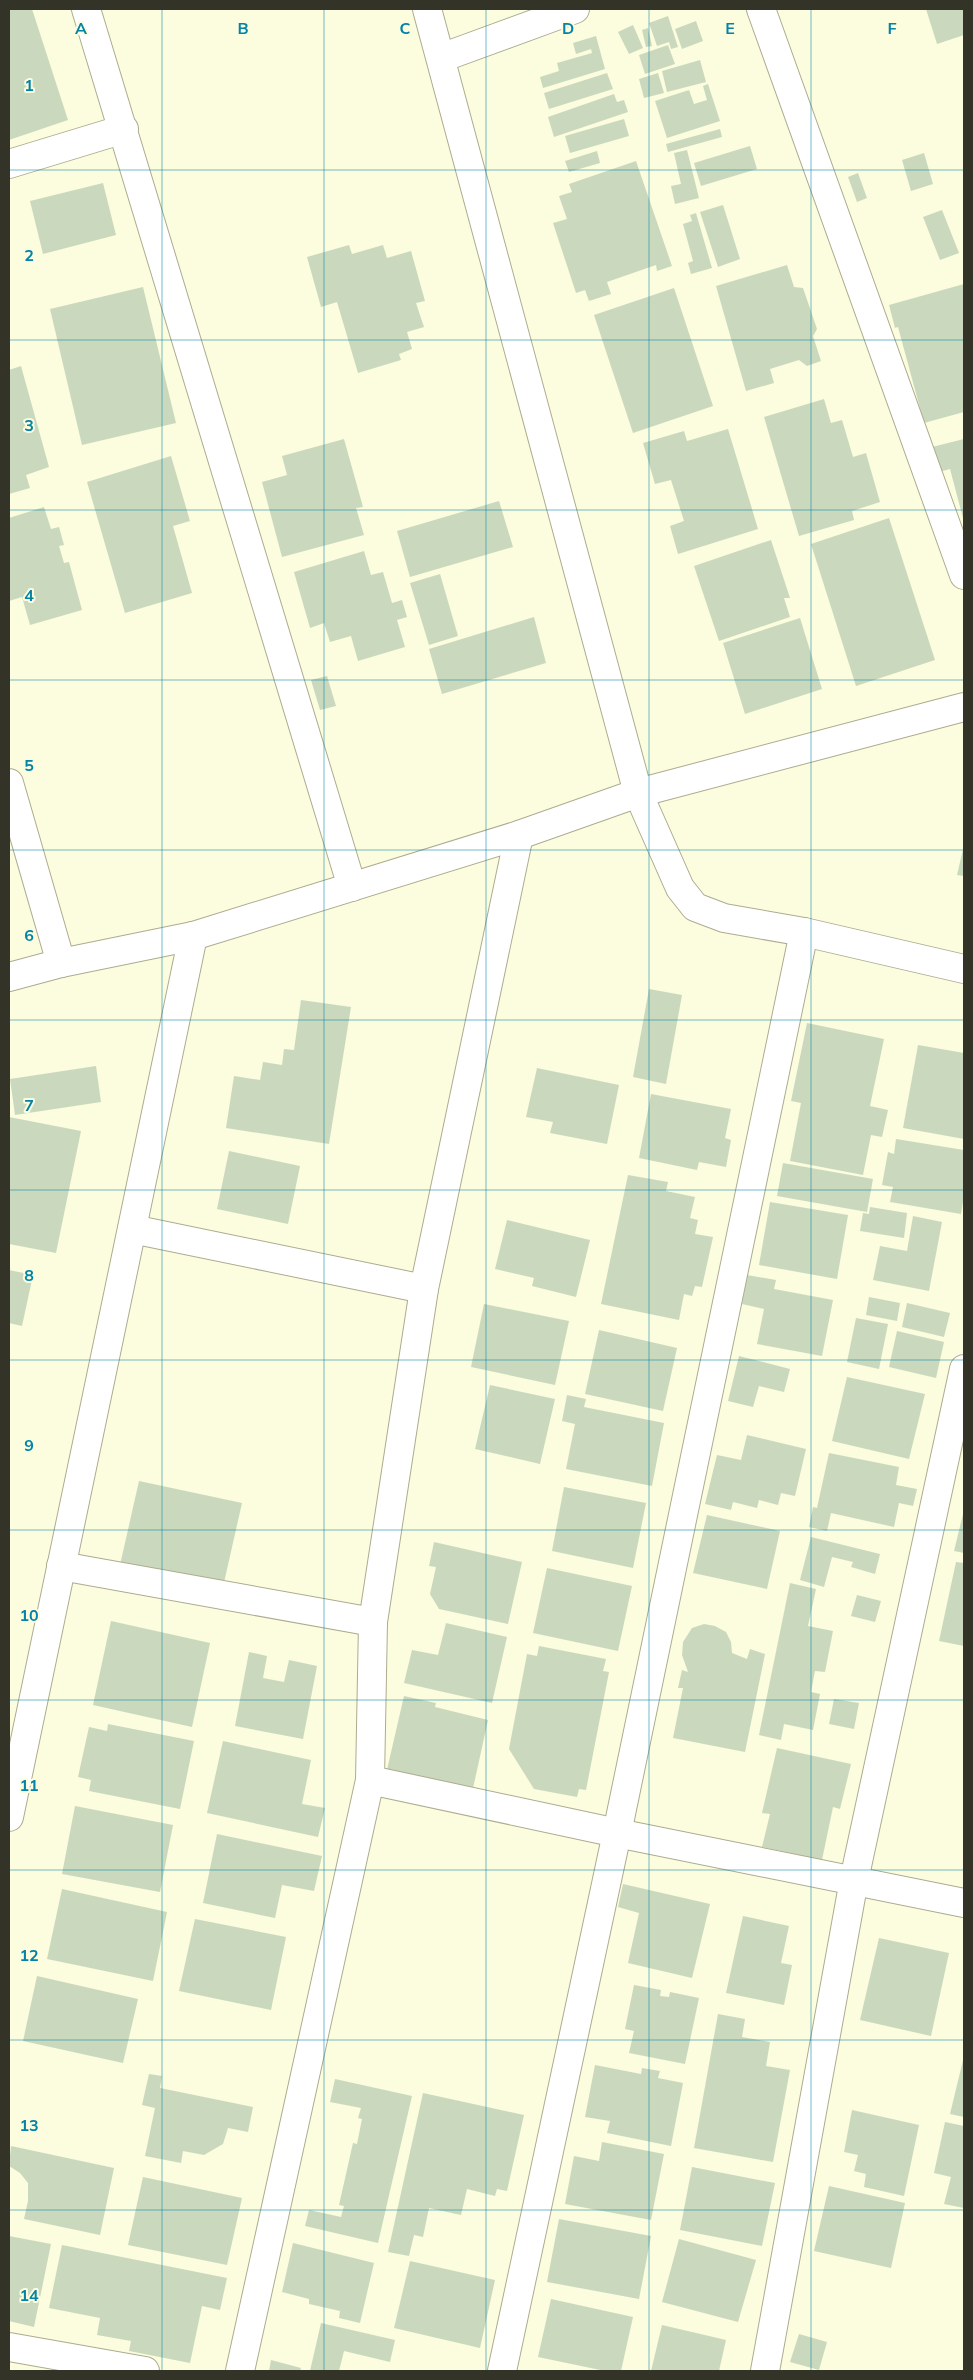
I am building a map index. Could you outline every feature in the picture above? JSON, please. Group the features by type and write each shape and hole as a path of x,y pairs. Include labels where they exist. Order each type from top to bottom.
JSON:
{"street":[{"path":"86,9 124,129 352,887"},
{"path":"427,9 638,793 680,888 695,907 724,918 804,932 964,969"},
{"path":"441,58 575,9"},
{"path":"761,9 964,575"},
{"path":"9,164 124,129"},
{"path":"9,977 61,963 193,936 519,835 638,793 964,707"},
{"path":"9,783 61,963"},
{"path":"240,2371 370,1780 373,1622 424,1289 519,835"},
{"path":"502,2371 617,1834 804,932"},
{"path":"9,1817 193,936"},
{"path":"132,1229 424,1289"},
{"path":"765,2371 854,1880 964,1369"},
{"path":"61,1566 373,1622"},
{"path":"370,1780 617,1834 964,1902"},
{"path":"9,2347 145,2371"}],"building":[{"path":"9,9 32,9 68,120 9,140"},
{"path":"926,9 964,9 964,35 937,44"},
{"path":"668,16 678,47 671,49 669,42 657,46 649,23"},
{"path":"696,21 703,41 682,49 675,29"},
{"path":"633,25 643,48 629,54 618,32"},
{"path":"648,28 652,46 646,47 642,30"},
{"path":"596,36 605,69 543,88 540,77 559,71 557,63 592,53 591,49 576,54 573,43"},
{"path":"668,45 675,64 645,74 639,55"},
{"path":"700,60 706,82 667,92 662,71"},
{"path":"607,73 613,89 549,109 544,93"},
{"path":"658,73 664,93 644,98 639,79"},
{"path":"708,84 720,121 667,138 655,101 689,90 694,104 707,100 703,86"},
{"path":"614,94 617,102 624,100 628,112 554,137 548,117"},
{"path":"624,119 629,136 570,153 565,136"},
{"path":"720,129 722,137 668,152 666,144"},
{"path":"750,146 757,169 701,186 694,163"},
{"path":"687,150 699,198 675,204 671,186 681,184 674,153"},
{"path":"597,151 600,163 569,172 565,161"},
{"path":"924,153 933,184 911,191 902,160"},
{"path":"636,161 672,266 657,271 656,265 607,282 611,294 589,301 585,290 576,293 553,223 567,219 559,196 572,192 569,184"},
{"path":"858,173 867,198 857,202 848,177"},
{"path":"103,183 116,235 43,254 30,201"},
{"path":"723,205 740,259 718,267 700,212"},
{"path":"942,210 959,253 940,260 923,217"},
{"path":"696,213 712,268 691,274 688,263 693,261 683,224 692,221 690,215"},
{"path":"349,245 352,254 383,245 387,258 411,251 425,301 416,303 424,327 407,332 412,349 399,354 401,360 358,373 337,302 321,307 307,257"},
{"path":"787,265 794,287 803,288 817,329 813,336 821,361 807,366 799,360 770,369 774,383 746,391 716,286"},
{"path":"964,284 964,412 924,423 898,327 895,328 889,305"},
{"path":"143,287 176,423 82,445 50,309"},
{"path":"674,288 713,406 633,433 594,315"},
{"path":"21,366 49,467 26,475 30,488 9,494 9,370"},
{"path":"824,399 831,423 842,420 853,457 866,453 880,502 852,511 854,520 799,536 764,417"},
{"path":"728,429 758,529 678,554 670,526 684,521 671,480 655,484 643,443 684,431 687,441"},
{"path":"344,439 363,507 356,508 364,535 282,557 262,482 287,475 282,456"},
{"path":"964,439 964,522 950,469 939,472 932,447"},
{"path":"171,456 190,521 173,526 192,593 125,613 87,482"},
{"path":"499,501 513,547 410,577 397,531"},
{"path":"44,507 51,529 59,527 64,545 59,546 64,563 69,562 82,610 30,625 22,597 9,601 9,518"},
{"path":"889,518 935,660 856,686 811,544"},
{"path":"771,540 790,598 784,598 790,617 719,641 694,566"},
{"path":"364,551 371,575 383,572 392,603 402,600 407,617 397,620 405,647 358,661 351,636 330,642 324,623 310,628 294,572"},
{"path":"440,574 458,636 429,645 410,583"},
{"path":"534,617 546,663 442,694 429,649"},
{"path":"800,618 822,689 745,714 723,643"},
{"path":"327,676 336,706 320,710 311,680"},
{"path":"964,845 964,876 957,875"},
{"path":"649,989 682,995 666,1084 633,1077"},
{"path":"301,1000 351,1007 329,1144 226,1128 234,1076 260,1080 263,1062 282,1065 284,1049 294,1050"},
{"path":"807,1023 884,1039 870,1106 888,1110 882,1137 871,1135 863,1175 790,1161 801,1103 791,1101"},
{"path":"918,1045 964,1053 964,1139 903,1128"},
{"path":"96,1066 101,1102 15,1115 10,1079"},
{"path":"537,1068 619,1085 607,1144 550,1133 553,1122 526,1117"},
{"path":"651,1094 731,1109 725,1138 731,1140 726,1167 699,1162 697,1170 639,1158"},
{"path":"9,1117 81,1131 56,1253 9,1244"},
{"path":"896,1139 964,1150 964,1196 961,1214 890,1202 893,1187 882,1185 888,1152 894,1154"},
{"path":"229,1151 300,1166 288,1224 217,1209"},
{"path":"783,1163 873,1179 867,1212 777,1196"},
{"path":"628,1175 668,1182 666,1191 695,1197 690,1218 698,1220 695,1234 713,1237 702,1287 695,1286 692,1296 684,1294 679,1320 601,1304"},
{"path":"770,1202 848,1215 837,1279 759,1265"},
{"path":"870,1207 907,1213 904,1238 860,1231 863,1213 869,1214"},
{"path":"913,1216 942,1222 929,1291 873,1280 880,1246 907,1251"},
{"path":"507,1220 590,1240 576,1297 532,1286 534,1278 495,1269"},
{"path":"9,1270 33,1275 22,1326 9,1323"},
{"path":"747,1275 776,1280 774,1289 833,1300 822,1356 757,1344 764,1309 742,1304"},
{"path":"869,1297 900,1303 897,1321 866,1315"},
{"path":"907,1303 950,1313 944,1337 902,1327"},
{"path":"484,1304 569,1321 555,1385 471,1367"},
{"path":"856,1318 888,1324 879,1369 847,1362"},
{"path":"599,1330 677,1348 663,1411 585,1394"},
{"path":"897,1331 944,1342 936,1378 889,1367"},
{"path":"739,1356 790,1369 784,1392 759,1386 753,1407 728,1401"},
{"path":"847,1377 925,1394 909,1459 832,1441"},
{"path":"490,1385 555,1399 540,1464 475,1449"},
{"path":"567,1395 586,1399 584,1407 664,1423 652,1486 566,1469 575,1424 562,1421"},
{"path":"747,1435 806,1449 795,1496 781,1493 778,1505 759,1500 757,1508 733,1502 731,1510 705,1504 717,1455 741,1460"},
{"path":"829,1453 899,1467 896,1485 917,1489 913,1506 899,1503 894,1527 831,1513 827,1531 809,1527 813,1507 817,1508"},
{"path":"139,1481 242,1503 223,1587 120,1565"},
{"path":"564,1487 646,1503 633,1568 552,1551"},
{"path":"964,1510 964,1553 954,1551"},
{"path":"707,1515 780,1531 767,1589 693,1573"},
{"path":"811,1537 880,1554 875,1574 851,1567 853,1562 832,1557 824,1587 800,1580"},
{"path":"434,1542 522,1562 508,1624 439,1609 430,1594 436,1567 429,1566"},
{"path":"956,1562 964,1563 964,1646 939,1641"},
{"path":"547,1568 632,1586 618,1651 533,1633"},
{"path":"790,1583 816,1589 808,1626 833,1631 825,1672 815,1671 811,1692 820,1694 813,1730 784,1724 781,1740 759,1735"},
{"path":"857,1595 881,1601 875,1622 851,1616"},
{"path":"111,1621 210,1643 192,1727 93,1705"},
{"path":"446,1623 507,1637 492,1703 404,1683 412,1650 438,1655"},
{"path":"704,1624 715,1626 726,1632 731,1642 732,1653 747,1659 750,1649 765,1654 745,1752 673,1738 683,1688 678,1688 682,1670 688,1672 682,1655 683,1642 692,1628"},
{"path":"539,1646 606,1659 603,1671 609,1672 586,1790 579,1789 577,1797 534,1789 509,1749 527,1654 537,1656"},
{"path":"249,1652 267,1656 263,1678 284,1682 289,1660 317,1666 303,1739 235,1726"},
{"path":"404,1696 436,1703 435,1707 488,1720 472,1793 386,1774"},
{"path":"834,1699 859,1703 854,1729 829,1724"},
{"path":"108,1724 194,1741 180,1809 89,1791 91,1780 78,1777 89,1727 107,1731"},
{"path":"223,1741 311,1760 302,1804 325,1808 318,1837 207,1813"},
{"path":"777,1748 851,1764 840,1809 833,1807 822,1860 762,1847 770,1814 762,1813"},
{"path":"75,1806 173,1825 160,1892 62,1874"},
{"path":"217,1834 322,1856 314,1891 282,1885 275,1918 203,1903"},
{"path":"623,1884 710,1904 692,1978 628,1963 639,1913 618,1907"},
{"path":"62,1889 167,1912 153,1981 47,1959"},
{"path":"743,1916 789,1926 781,1963 792,1965 784,2005 726,1993"},
{"path":"195,1919 286,1937 271,2010 179,1991"},
{"path":"879,1938 949,1953 931,2036 860,2020"},
{"path":"37,1976 138,1999 123,2063 23,2041"},
{"path":"634,1985 661,1990 660,1996 669,1997 670,1992 699,1998 685,2064 629,2053 634,2031 625,2029"},
{"path":"718,2014 745,2019 742,2037 770,2042 766,2066 790,2070 773,2162 694,2148"},
{"path":"964,2056 964,2117 950,2114"},
{"path":"595,2065 641,2074 642,2068 660,2071 658,2078 683,2083 671,2146 607,2133 610,2121 585,2117"},
{"path":"149,2074 162,2076 160,2088 253,2107 248,2132 228,2128 223,2144 204,2155 183,2151 181,2163 145,2156 155,2108 142,2105"},
{"path":"335,2079 412,2096 378,2243 305,2226 309,2210 341,2217 344,2206 339,2205 353,2143 357,2144 362,2119 358,2118 361,2108 330,2102"},
{"path":"423,2093 524,2115 507,2191 497,2189 495,2196 467,2189 461,2215 429,2208 423,2237 414,2235 409,2256 388,2252"},
{"path":"852,2110 919,2125 904,2196 864,2187 866,2174 854,2171 858,2155 844,2152"},
{"path":"945,2122 964,2126 964,2208 944,2204 951,2177 934,2173"},
{"path":"602,2142 664,2154 651,2220 565,2204 574,2156 599,2161"},
{"path":"11,2146 114,2168 100,2235 24,2219 28,2201 28,2183 20,2173 9,2166"},
{"path":"692,2167 775,2183 762,2246 680,2230"},
{"path":"143,2177 242,2198 227,2265 128,2245"},
{"path":"829,2186 905,2203 891,2268 814,2251"},
{"path":"559,2219 651,2236 639,2299 547,2282"},
{"path":"9,2236 51,2244 34,2327 9,2321"},
{"path":"679,2239 756,2260 738,2322 662,2302"},
{"path":"293,2243 374,2263 360,2323 339,2318 340,2311 309,2304 309,2299 282,2292"},
{"path":"62,2245 227,2278 220,2310 202,2306 190,2363 129,2351 131,2341 97,2335 100,2318 49,2308"},
{"path":"410,2261 495,2280 480,2348 394,2328"},
{"path":"551,2299 633,2317 621,2371 605,2371 538,2357"},
{"path":"321,2323 395,2340 390,2362 344,2351 339,2371 310,2371"},
{"path":"662,2325 726,2340 719,2371 651,2371"},
{"path":"799,2334 827,2342 819,2370 790,2362"},
{"path":"271,2360 301,2368 300,2371 269,2371"}]}
